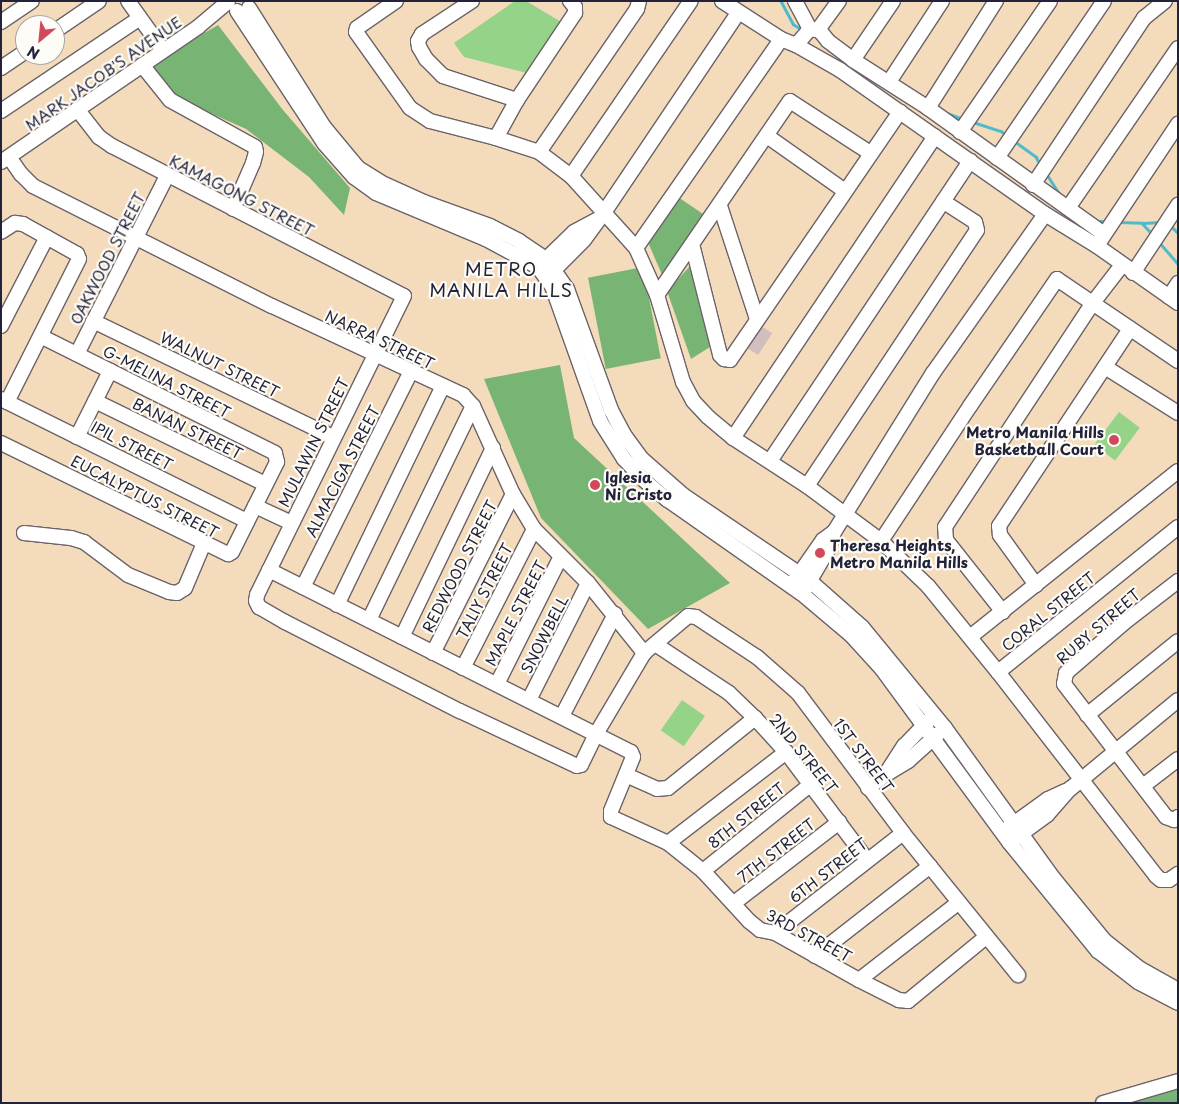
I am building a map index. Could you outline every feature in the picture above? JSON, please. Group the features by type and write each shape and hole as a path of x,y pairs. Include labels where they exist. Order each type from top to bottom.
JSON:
{"street":[{"path":"1,22 32,1"},
{"path":"65,24 99,1"},
{"path":"128,1 164,50"},
{"path":"396,1 358,28 357,35 410,108 430,121 496,138 539,152 571,176 601,215 636,248 657,294 688,392 708,417 733,438 846,513 881,541 928,586 998,672"},
{"path":"472,1 422,34 418,41 420,47 426,58 443,76 517,100"},
{"path":"496,138 517,100 575,14 575,7 570,1"},
{"path":"539,152 637,9 639,1"},
{"path":"571,176 691,1"},
{"path":"722,1 781,39 796,44 840,70 1045,214 1100,240"},
{"path":"794,1 815,30 853,60 928,108 1068,208 1122,265 1173,300 1178,283"},
{"path":"796,44 820,27 839,1"},
{"path":"853,60 893,1"},
{"path":"889,82 942,1"},
{"path":"928,108 996,1"},
{"path":"960,132 1050,1"},
{"path":"996,158 1104,1"},
{"path":"1034,185 1144,18 1165,1"},
{"path":"238,6 324,143 354,177 376,193 486,239 546,268 567,290 612,410 625,436 642,459 683,495 805,578 862,627 945,728 1054,878 1105,942 1139,968 1178,990"},
{"name":"MARK JACOB'S AVENUE","path":"5,160 198,27 238,6"},
{"path":"546,268 574,232 601,215 738,13"},
{"path":"1,111 140,18"},
{"path":"636,248 781,39"},
{"path":"1068,208 1178,48"},
{"path":"1,68 15,59"},
{"path":"142,65 170,100 255,147 256,152 253,164 233,210"},
{"path":"657,294 720,206 790,101 870,153"},
{"name":"KAMAGONG STREET","path":"78,109 99,137 167,176 404,296"},
{"path":"692,244 722,357 728,360 732,358 870,153 900,112"},
{"path":"1100,240 1178,124"},
{"path":"767,136 845,191"},
{"path":"733,438 935,136"},
{"name":"NARRA STREET","path":"5,160 33,186 375,355 463,396 473,406 513,494 534,529 650,648"},
{"path":"770,461 970,161"},
{"name":"OAKWOOD STREET","path":"77,354 167,176"},
{"path":"807,486 977,230 975,222 943,201"},
{"path":"1134,273 1178,205"},
{"path":"720,206 757,319"},
{"path":"796,590 829,548 834,532 933,373 1045,214"},
{"path":"1,232 19,223 77,254 79,259 42,336 4,400"},
{"path":"1,326 47,237"},
{"path":"1003,612 946,540 945,527 1092,304 1122,265"},
{"path":"546,268 600,421 624,459 668,500 796,590 851,635 882,670 1006,837 1098,951 1138,982 1178,1003"},
{"path":"881,541 1057,279 1178,361"},
{"name":"MULAWIN STREET","path":"404,296 291,522 257,595 257,604 264,611 460,711 577,766 581,765 596,734"},
{"name":"WALNUT STREET","path":"93,321 333,437"},
{"path":"1036,585 1000,535 999,526 1130,329"},
{"name":"G-MELINA STREET","path":"42,336 277,456"},
{"path":"1105,367 1178,413"},
{"path":"78,436 110,371"},
{"name":"ALMACIGA STREET","path":"303,586 411,371"},
{"path":"337,604 443,386"},
{"name":"IPIL STREET","path":"4,400 247,521"},
{"name":"BANAN STREET","path":"95,401 265,484"},
{"path":"368,620 473,406"},
{"name":"EUCALYPTUS STREET","path":"1,443 225,554 230,554 277,462 277,456"},
{"path":"402,637 492,448"},
{"path":"970,637 1178,471"},
{"name":"REDWOOD STREET","path":"433,653 513,494"},
{"path":"255,506 291,522"},
{"name":"CORAL STREET","path":"1178,527 998,672 1156,876 1162,880 1169,880 1178,874"},
{"name":"TALIY STREET","path":"463,668 534,529"},
{"path":"24,533 84,542 128,575 168,592 177,592 185,588 204,544"},
{"name":"MAPLE STREET","path":"498,684 561,556"},
{"path":"269,570 562,716 633,754 626,775 657,790 668,788 755,718"},
{"name":"RUBY STREET","path":"1178,581 1125,622 1066,673 1066,687 1086,715 1166,817 1174,820 1178,817"},
{"name":"SNOWBELL","path":"529,700 588,583"},
{"path":"562,716 615,614"},
{"name":"1ST STREET","path":"650,648 688,616 692,615 738,643 798,693 903,833 1018,975"},
{"path":"1086,715 1178,641"},
{"path":"596,734 650,648"},
{"name":"2ND STREET","path":"650,648 729,693 755,718 786,752 867,860"},
{"path":"1006,837 1018,828 1047,815 1070,789 1178,700"},
{"path":"885,774 898,753 934,715"},
{"path":"868,788 885,774 908,762 945,728"},
{"path":"668,843 786,752"},
{"path":"1143,786 1178,759"},
{"name":"3RD STREET","path":"626,775 611,811 611,817 668,843 703,871 749,921 760,930 775,933 899,1000 908,1002 986,937"},
{"name":"8TH STREET","path":"703,871 810,785"},
{"name":"7TH STREET","path":"734,903 839,822"},
{"name":"6TH STREET","path":"775,933 903,833"},
{"path":"815,956 930,866"},
{"path":"859,980 958,903"},
{"path":"1103,1103 1178,1081"}],"shaded area":[{"path":"758,324 772,333 758,355 744,346"}],"green space":[{"path":"515,1 526,1 563,23 531,74 464,57 454,43"},
{"path":"218,25 283,110 350,188 344,215 309,177 246,129 177,98 151,64"},
{"path":"678,197 706,216 663,277 647,240"},
{"path":"691,265 710,347 691,359 667,291"},
{"path":"643,267 661,358 606,369 588,278"},
{"path":"560,365 574,438 730,583 648,629 541,518 484,379"},
{"name":"Metro Manila Hills Basketball Court","path":"1119,412 1140,428 1115,460 1094,445"},
{"path":"682,700 705,716 684,746 661,730"},
{"path":"1178,1089 1178,1103 1129,1103"}],"waterway":[{"path":"781,1 793,24 804,31"},
{"path":"947,113 963,119"},
{"path":"973,122 1001,131 1007,135"},
{"path":"1013,140 1036,157 1041,165"},
{"path":"1046,173 1061,196"},
{"path":"1094,221 1108,221"},
{"path":"1119,222 1142,223 1153,235"},
{"path":"1143,223 1160,222"},
{"path":"1170,225 1178,233"},
{"path":"1160,243 1178,264"}],"place":[{"name":"Metro Manila Hills Basketball Court","path":"1114,440"},
{"name":"Iglesia Ni Cristo","path":"595,485"},
{"name":"Theresa Heights, Metro Manila Hills","path":"820,553"}],"district":[{"name":"METRO MANILA HILLS","path":"501,280"}]}
